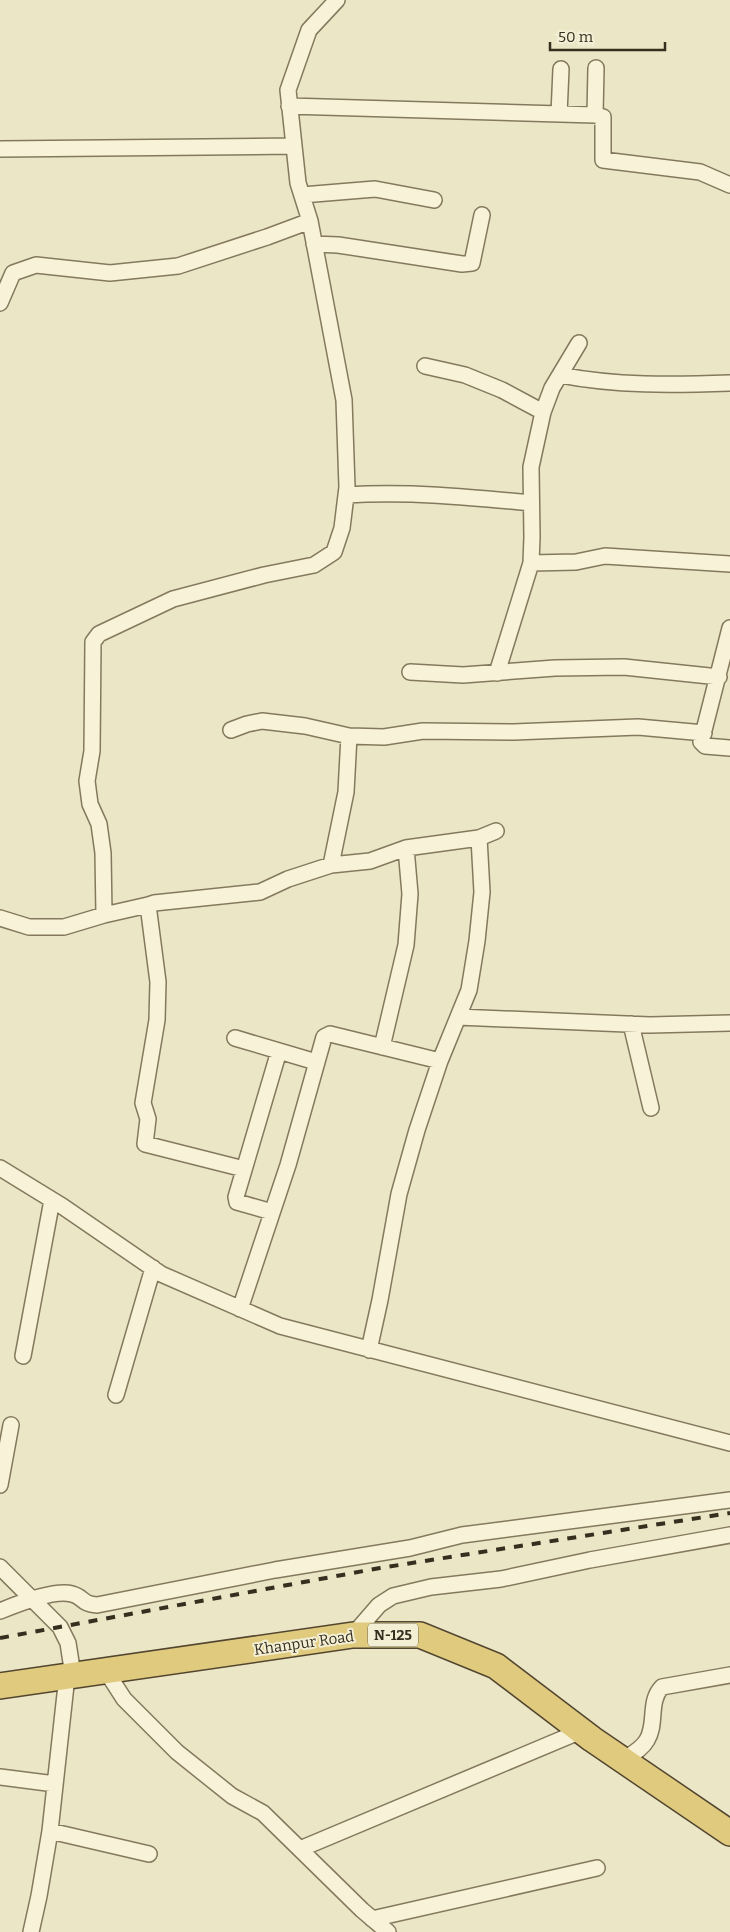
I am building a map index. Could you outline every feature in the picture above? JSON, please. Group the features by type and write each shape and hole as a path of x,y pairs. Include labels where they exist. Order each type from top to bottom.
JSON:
{"highway":[{"name":"Khanpur Road","path":"0,1686 353,1635 420,1635 496,1666 581,1731 730,1833"}],"street":[{"path":"104,915 103,853 98,824 90,804 87,781 92,751 93,642 99,634 173,599 264,575 314,565 334,552 342,528 346,495 344,400 310,221 298,183 288,90 309,30 337,0"},
{"path":"595,115 596,68"},
{"path":"559,114 561,70"},
{"path":"289,106 595,115 602,117 603,160 700,172 730,185"},
{"path":"0,149 293,146"},
{"path":"302,195 375,190 434,200"},
{"path":"314,244 338,245 462,264 472,263 482,215"},
{"path":"0,303 13,273 36,265 110,273 178,266 310,221"},
{"path":"497,672 531,563 531,467 543,412 552,388 578,343"},
{"path":"425,366 465,375 502,390 543,412"},
{"path":"560,375 593,382 611,383 684,385 730,383"},
{"path":"346,495 380,493 437,494 531,503"},
{"path":"531,563 576,562 605,556 730,564"},
{"path":"730,628 722,680 701,742 705,746 730,748"},
{"path":"410,672 463,675 555,668 624,667 722,680"},
{"path":"231,730 262,721 305,726 349,736 384,737 423,731 514,732 638,727 704,732"},
{"path":"331,865 346,792 349,736"},
{"path":"0,918 29,927 64,927 154,903 260,892 288,879 331,865 370,860 406,848 479,838 496,831"},
{"path":"369,1350 399,1194 417,1130 440,1061 469,990 478,941 482,892 479,838"},
{"path":"382,1047 406,945 410,894 406,848"},
{"path":"148,905 158,982 157,1020 143,1103 148,1119 145,1144 244,1168"},
{"path":"458,1017 631,1024 730,1023"},
{"path":"631,1024 651,1108"},
{"path":"240,1309 296,1137 324,1036 330,1034 440,1061"},
{"path":"235,1038 316,1062"},
{"path":"272,1212 238,1202 236,1197 279,1051"},
{"path":"0,1168 52,1200 160,1274 280,1326 730,1443"},
{"path":"23,1356 52,1200"},
{"path":"116,1396 153,1268"},
{"path":"0,1485 11,1425"},
{"path":"0,1611 14,1605 61,1593 76,1595 88,1605 97,1605 275,1570 410,1548 462,1535 730,1500"},
{"path":"353,1635 379,1605 393,1596 431,1587 501,1579 590,1560 730,1535"},
{"path":"0,1567 60,1627 68,1643 70,1676 50,1831 33,1927 30,1932"},
{"path":"106,1671 124,1698 177,1752 232,1796 263,1813 372,1919 388,1932"},
{"path":"623,1760 641,1748 649,1738 655,1694 662,1687 730,1675"},
{"path":"300,1849 581,1731"},
{"path":"0,1778 56,1784"},
{"path":"50,1831 149,1854"},
{"path":"372,1919 598,1868"}],"railway":[{"path":"0,1638 380,1568 730,1513"}]}
